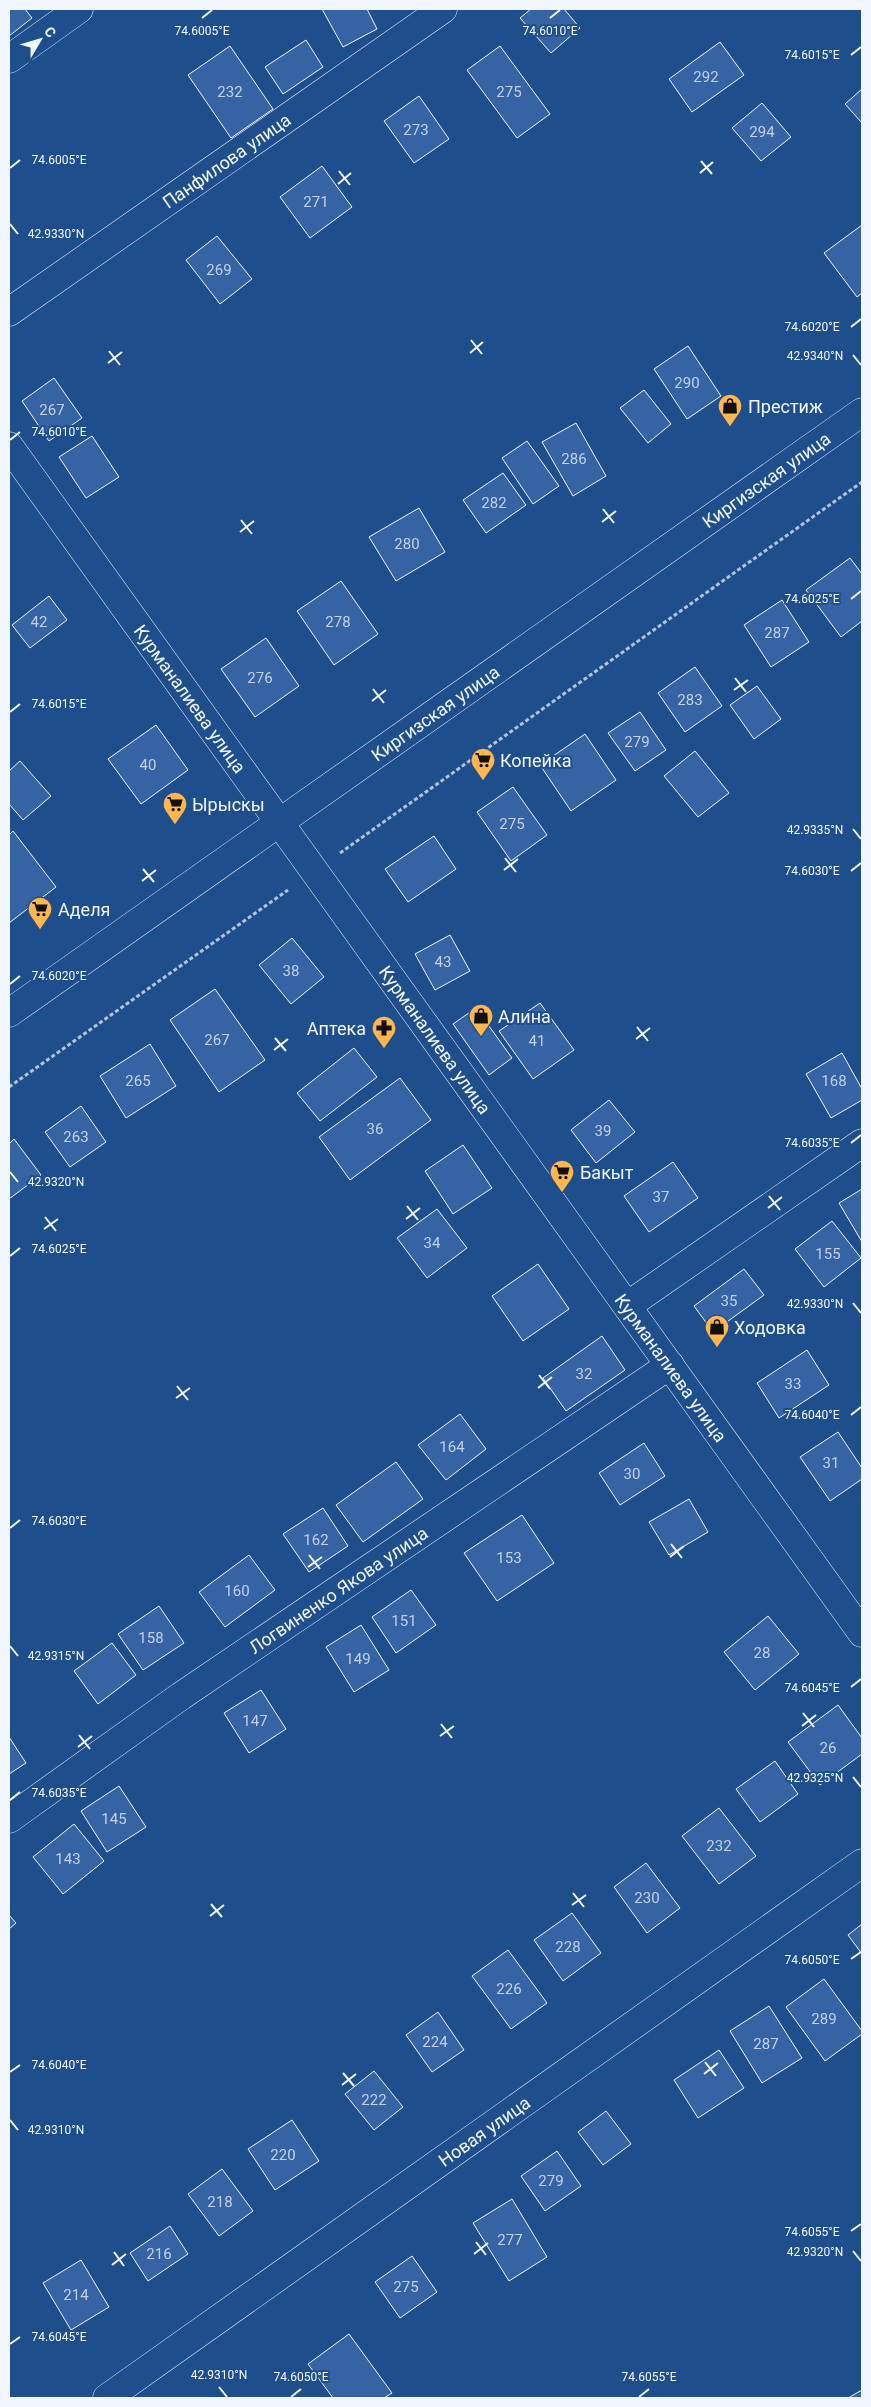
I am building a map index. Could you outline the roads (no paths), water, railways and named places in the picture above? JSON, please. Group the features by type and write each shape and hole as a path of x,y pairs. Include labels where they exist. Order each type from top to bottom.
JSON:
{"street":[{"path":"9,59 79,9"},
{"name":"Панфилова улица","path":"9,312 443,9"},
{"name":"Киргизская улица","path":"9,1013 862,412"},
{"name":"Курманалиева улица","path":"9,446 862,1633"},
{"path":"627,1306 862,1143"},
{"name":"Логвиненко Якова улица","path":"9,1819 181,1696 670,1366"},
{"name":"Новая улица","path":"107,2398 862,1863"}],"place":[{"name":"Престиж","path":"730,427"},
{"name":"Копейка","path":"483,781"},
{"name":"Ырыскы","path":"175,825"},
{"name":"Аделя","path":"40,930"},
{"name":"Алина","path":"481,1037"},
{"name":"Аптека","path":"384,1049"},
{"name":"Бакыт","path":"562,1193"},
{"name":"Ходовка","path":"717,1348"}]}
